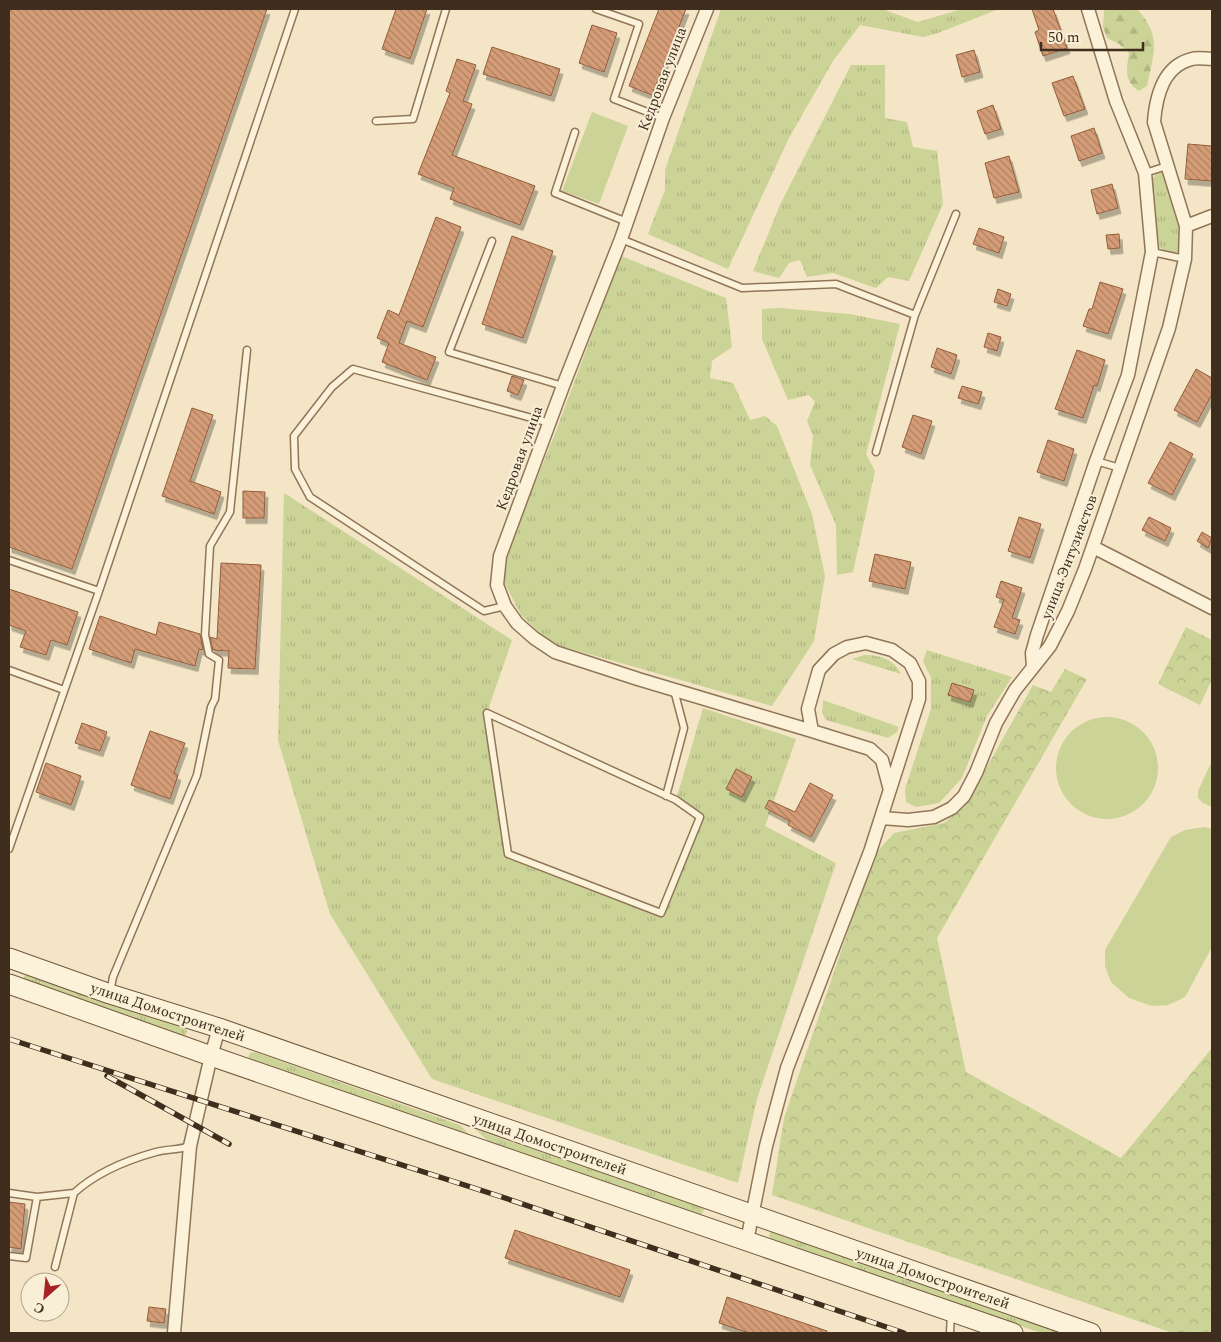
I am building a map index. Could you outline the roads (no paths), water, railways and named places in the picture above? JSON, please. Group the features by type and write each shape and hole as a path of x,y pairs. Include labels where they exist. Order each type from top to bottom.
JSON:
{"main road":[{"name":"улица Домостроителей","path":"9,958 110,994 219,1028 1091,1333"},
{"name":"улица Домостроителей","path":"9,984 211,1056 1014,1333"}],"street":[{"name":"Кедровая улица","path":"707,9 663,118 621,239 563,386 500,556 497,585 504,606 517,623 534,638 555,652 870,749 882,760 890,790"},
{"path":"1033,667 1032,653 1037,635 1096,461 1128,375 1152,252 1145,173 1116,101 1088,9"},
{"name":"улица Энтузиастов","path":"882,818 908,820 934,817 952,808 964,796 976,773 996,723 1016,690 1050,646 1068,611 1093,547 1169,328 1186,259 1186,226 1154,122 1155,107 1165,77 1176,66 1193,58 1212,59"},
{"path":"1186,226 1212,216"},
{"path":"1093,547 1212,608"},
{"path":"747,1241 766,1146 787,1068 882,818 919,699 919,681 910,663 892,650 866,643 847,647 834,654 819,670 808,709 812,731"},
{"path":"174,1333 190,1146 219,1028"}],"lane":[{"path":"9,850 294,9"},
{"path":"376,121 413,119 446,9"},
{"path":"596,9 639,24 614,99 663,118"},
{"path":"575,132 555,193 627,222"},
{"path":"1145,173 1167,166"},
{"path":"876,452 915,315 956,214"},
{"path":"621,239 742,288 836,284 915,315"},
{"path":"492,241 449,352 563,386"},
{"path":"1152,252 1186,259"},
{"path":"110,994 114,977 197,775 211,707 215,699 219,660 209,654 205,635 210,546 230,512 247,350"},
{"path":"504,606 484,612 310,497 294,469 294,436 332,387 354,369 550,423"},
{"path":"1096,461 1120,468"},
{"path":"9,560 98,591"},
{"path":"9,670 64,690"},
{"path":"666,796 684,728 674,690"},
{"path":"487,712 666,796 676,800 700,817 661,913 508,854 487,712"},
{"path":"9,1193 38,1197 74,1193 96,1176 125,1162 158,1151 182,1149 190,1146"},
{"path":"55,1268 74,1193"},
{"path":"9,1256 26,1258 38,1197"},
{"path":"950,1333 951,1312"}],"railway":[{"path":"9,1039 502,1197 904,1333"},
{"path":"107,1076 229,1144"}]}
